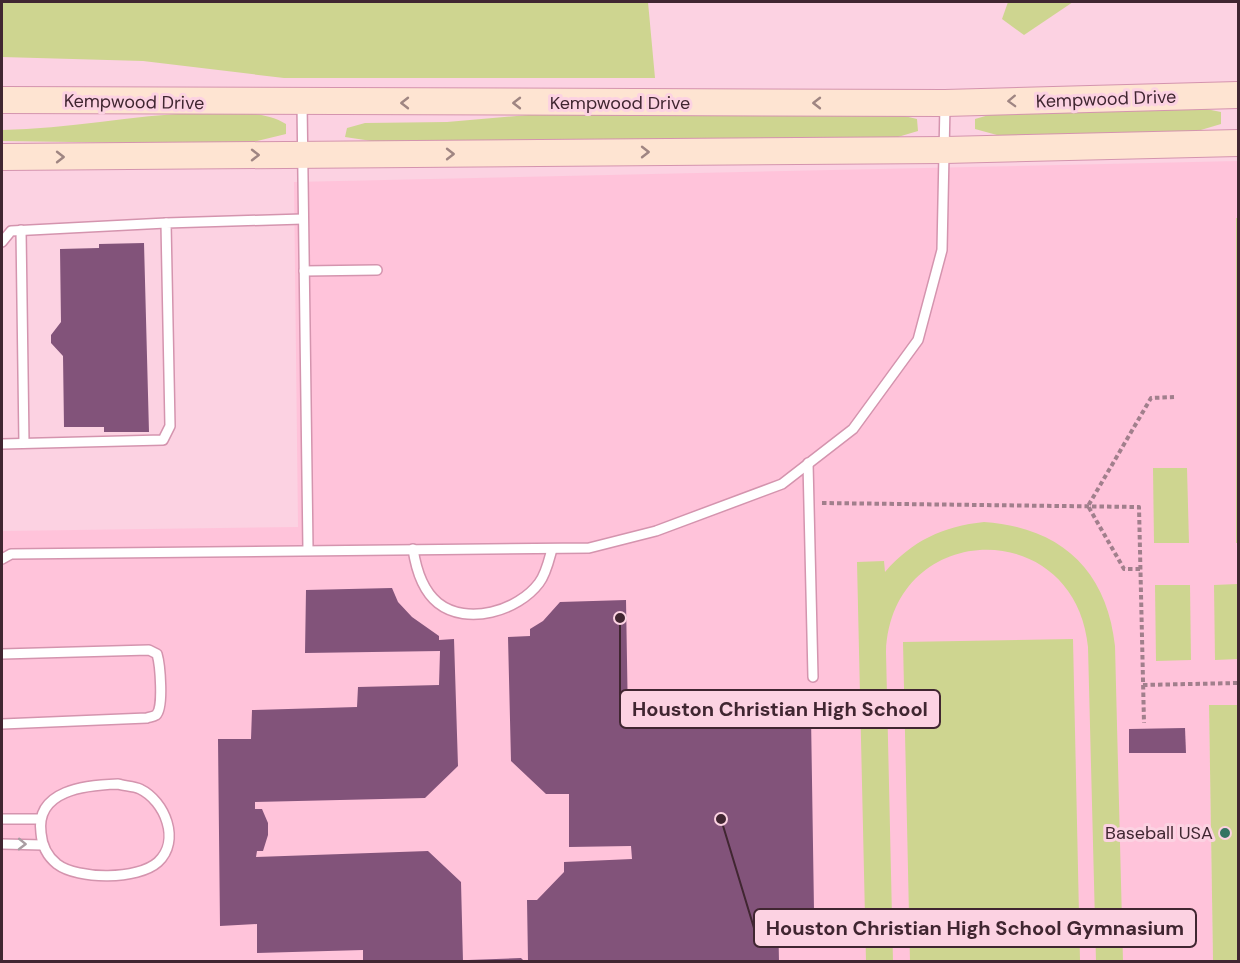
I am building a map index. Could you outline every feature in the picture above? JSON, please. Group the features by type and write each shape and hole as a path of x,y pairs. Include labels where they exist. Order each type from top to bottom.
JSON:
{"main road":[{"name":"Kempwood Drive","path":"2,100 302,103 945,103 1239,95"},
{"path":"8,160 302,155 945,150 1239,143"}],"lane":[{"path":"302,103 308,550"},
{"path":"2,559 11,554 589,548 656,531 782,484 853,429 918,339 942,250 945,103"},
{"path":"2,242 11,231 21,230 303,219"},
{"path":"2,444 163,440 170,426 166,223"},
{"path":"21,230 24,443"},
{"path":"304,271 377,270"},
{"path":"808,464 813,677"},
{"path":"413,549 416,569 427,591 439,604 460,612 493,613 517,603 538,584 552,549"},
{"path":"2,654 148,650 157,654 159,662 161,707 157,715 147,718 2,724"},
{"path":"118,784 140,789 158,802 167,821 170,836 166,849 158,862 144,869 86,877 66,870 48,857 43,844 40,819 48,804 57,795 91,785 118,784"},
{"path":"2,819 40,819"},
{"path":"2,844 43,844"}],"path":[{"path":"1089,506 1151,398 1174,397"},
{"path":"809,502 1139,507 1144,723"},
{"path":"1089,506 1124,569 1140,569"},
{"path":"1143,685 1239,683"}],"shaded area":[{"path":"1238,161 1238,705 1209,705 1213,961 2,961 2,531 298,527 294,182"}],"green space":[{"path":"2,2 648,2 655,78 284,78 143,61 2,57"},
{"path":"1008,2 1073,2 1024,35 1002,19"},
{"path":"1186,105 1221,112 1221,124 1184,135 1008,138 975,129 975,119 1017,107"},
{"path":"883,111 917,119 918,131 881,142 385,143 345,137 347,128 365,123 447,122 552,113"},
{"path":"198,113 244,113 266,116 286,124 286,134 253,142 212,144 2,141 2,130"},
{"path":"1236,218 1238,218 1238,543 1236,543"},
{"path":"1153,468 1187,468 1189,543 1154,543"},
{"path":"984,522 1011,526 1057,543 1075,557 1090,575 1102,595 1110,619 1115,646 1123,961 1096,961 1088,647 1076,604 1052,573 1020,555 984,550 949,557 918,576 896,608 886,652 893,961 866,961 857,562 884,561 885,572 906,552 929,537 955,527"},
{"path":"1238,584 1238,659 1215,660 1214,585"},
{"path":"1155,585 1190,585 1191,660 1156,661"},
{"path":"1073,639 1080,961 910,961 903,642"},
{"name":"Baseball USA","path":"1209,705 1238,705 1238,961 1213,961"}],"building":[{"path":"144,243 149,432 104,432 104,427 64,427 63,356 51,343 51,335 61,322 60,249 99,248 99,244"},
{"path":"392,588 398,602 412,617 439,636 439,640 454,639 458,766 425,798 255,802 255,809 262,809 268,823 268,835 263,851 257,851 256,857 428,851 461,882 463,962 363,962 363,950 257,953 257,924 220,926 218,739 251,739 252,710 357,707 358,687 439,685 440,651 305,653 306,590"},
{"path":"626,600 628,721 811,716 814,910 778,911 779,962 528,961 527,900 537,900 564,872 564,862 632,859 631,846 569,847 569,794 546,794 511,761 508,637 530,636 530,629 543,621 560,602"},
{"path":"1185,728 1186,753 1129,753 1129,729"},
{"path":"521,958 525,962 468,962 468,960"}],"place":[{"name":"Houston Christian High School","path":"620,618"},
{"name":"Houston Christian High School Gymnasium","path":"721,819"},
{"name":"Baseball USA","path":"1225,833"}]}
